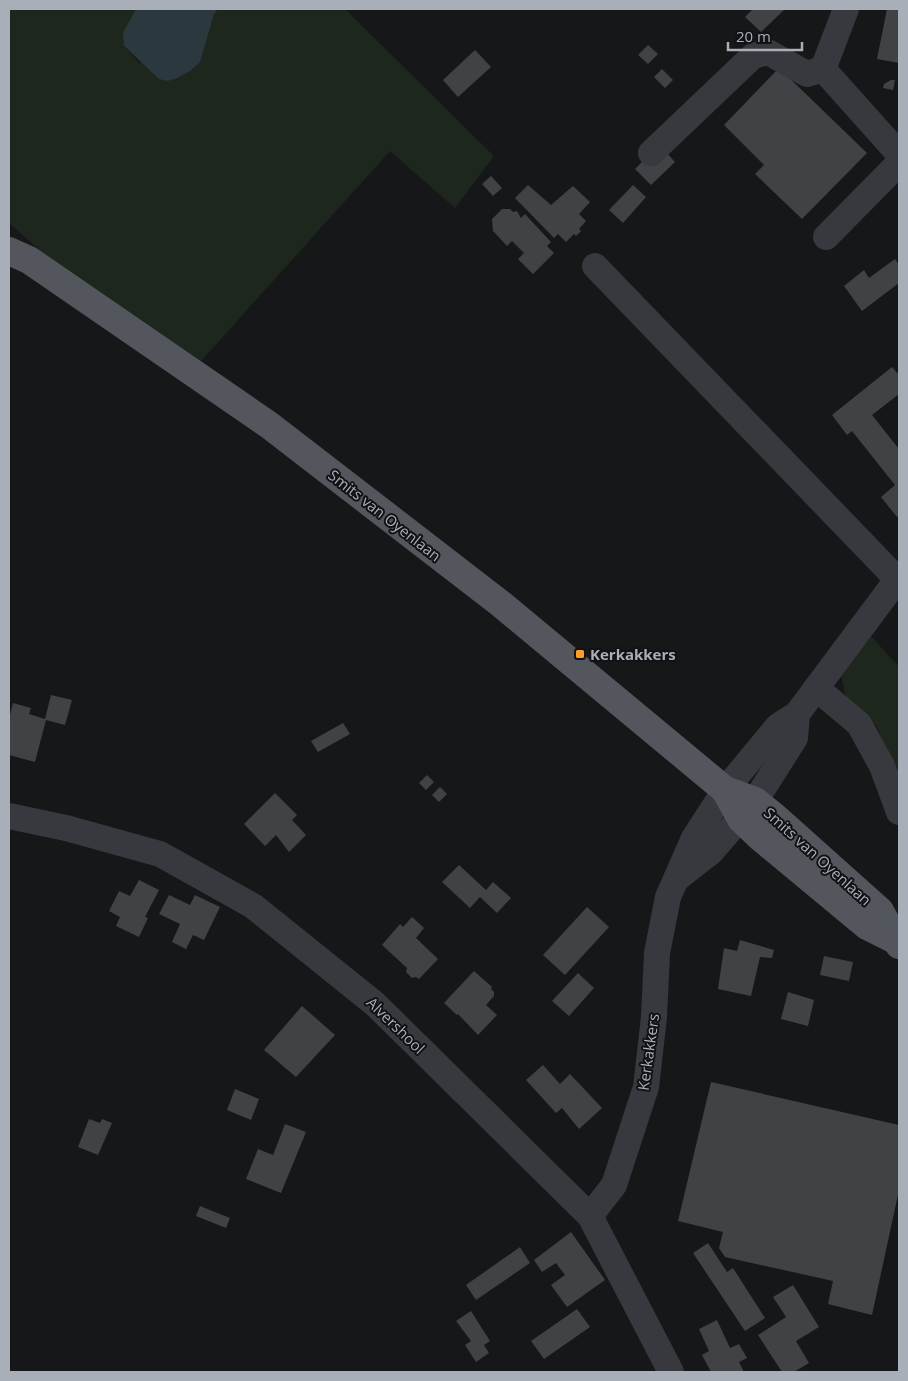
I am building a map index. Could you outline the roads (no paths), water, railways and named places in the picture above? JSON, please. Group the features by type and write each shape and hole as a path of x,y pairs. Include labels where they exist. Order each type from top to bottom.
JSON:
{"main road":[{"name":"Smits van Oyenlaan","path":"9,239 19,255 276,431 501,604 748,810 880,911 897,943"}],"street":[{"path":"824,69 846,9"},
{"path":"651,152 753,56 768,52 807,74 824,69"},
{"path":"824,69 899,154"},
{"path":"826,237 899,163"},
{"name":"Kerkakkers","path":"590,1216 614,1185 646,1087 654,1018 657,953 668,897 694,838 725,790 778,726 797,714 898,578 596,266"},
{"path":"816,688 859,724 882,766 899,812"},
{"name":"Kerkakkers","path":"677,879 711,852 748,810 795,738 797,714"},
{"name":"Alvershool","path":"9,816 66,828 160,854 253,906 375,1004 590,1216 671,1372"}],"place":[{"name":"Kerkakkers","path":"580,654"}]}
